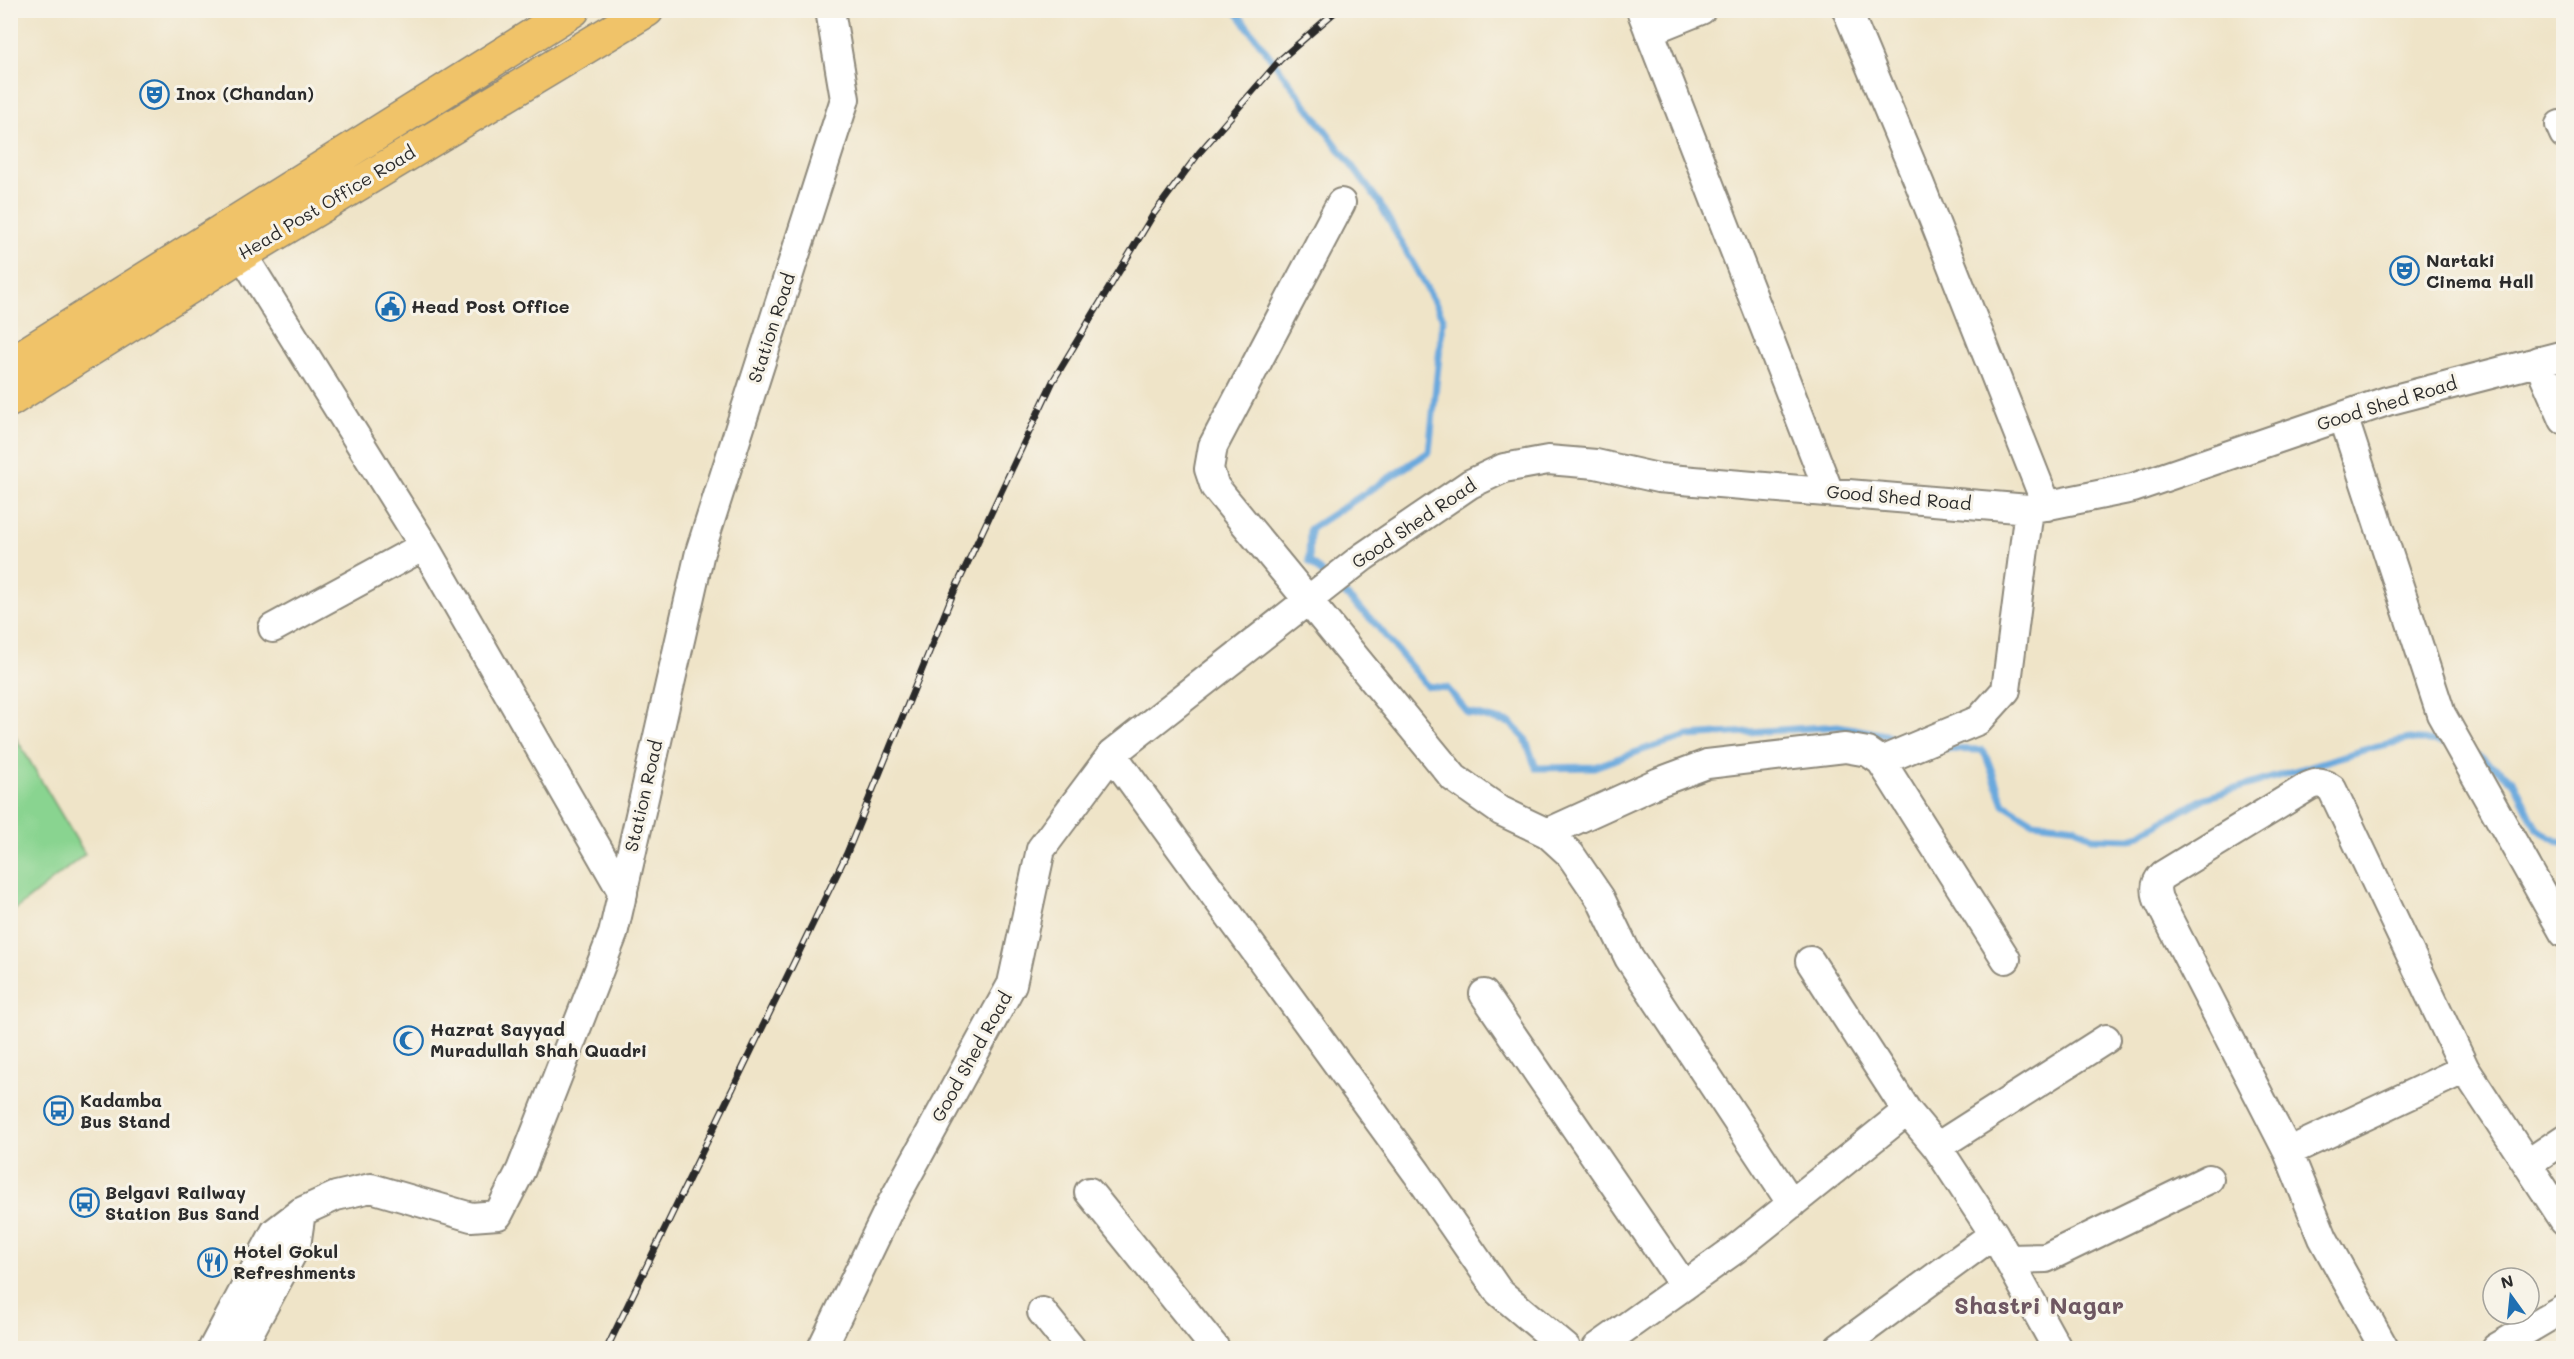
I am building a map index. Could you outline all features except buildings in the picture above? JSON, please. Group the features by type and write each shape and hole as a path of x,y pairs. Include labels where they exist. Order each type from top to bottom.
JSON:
{"main road":[{"name":"Head Post Office Road","path":"10,364 573,10"},
{"name":"Head Post Office Road","path":"10,400 242,254 647,10"}],"street":[{"name":"Station Road","path":"213,1348 275,1232 301,1212 336,1196 371,1188 471,1217 498,1215 520,1170 613,934 700,552 845,99 830,10"},
{"path":"1701,10 1645,21 1829,492"},
{"path":"1846,10 1920,185 2038,508 2007,690 1980,720 1881,761"},
{"path":"1341,203 1213,446 1209,469 1215,487 1221,495 1324,586 1454,778 1501,811 1547,833 1570,854 1600,898 1629,958 1792,1203"},
{"path":"242,254 424,546 622,893"},
{"path":"2551,358 2564,420"},
{"name":"Good Shed Road","path":"822,1348 891,1205 1012,984 1041,849 1112,754 1324,586 1470,484 1504,468 1548,460 1596,464 1658,478 2038,508 2133,488 2387,401 2551,358"},
{"path":"2343,416 2441,714 2564,933"},
{"path":"273,628 424,546"},
{"path":"1547,833 1659,782 1707,764 1845,748 1868,752 1881,761 1898,785 2006,959"},
{"path":"1112,754 1417,1173 1499,1292 1566,1348"},
{"path":"2384,1348 2323,1238 2288,1152 2158,899 2156,886 2158,879 2163,875 2309,786 2317,783 2325,784 2337,796 2465,1069 2564,1220"},
{"path":"1810,961 1906,1111 1937,1147 1994,1234 2057,1348"},
{"path":"1484,994 1684,1286"},
{"path":"1937,1147 2106,1039"},
{"path":"2288,1152 2465,1069"},
{"path":"1597,1348 1684,1286 1906,1111"},
{"path":"2527,1164 2564,1140"},
{"path":"2008,1260 2046,1258 2209,1179"},
{"path":"1089,1192 1215,1348"},
{"path":"242,1348 296,1246 301,1212"},
{"path":"1839,1348 1994,1234"},
{"path":"2496,1348 2564,1308"},
{"path":"1041,1312 1071,1348"}],"green space":[{"path":"10,728 85,854 11,913 10,913"}],"waterway":[{"path":"1235,10 1379,202 1443,318 1429,452 1310,529 1309,561 1326,577"},
{"path":"1337,587 1374,622 1427,686 1447,688 1468,713 1510,723 1525,738 1536,768 1594,767 1688,736 1838,726 1906,741"},
{"path":"1937,749 1982,750 2004,804 2033,822 2076,827 2092,838 2131,839 2205,798 2374,747 2410,739 2447,743"},
{"path":"2476,755 2513,780 2537,829 2564,844"}],"railway":[{"path":"607,1348 847,853 952,596 1053,381 1153,215 1199,153 1281,59 1337,10"}],"place":[{"name":"Inox (Chandan)","path":"155,94"},
{"name":"Nartaki Cinema Hall","path":"2405,271"},
{"name":"Head Post Office","path":"390,307"},
{"name":"Hazrat Sayyad Muradullah Shah Quadri","path":"409,1040"},
{"name":"Kadamba Bus Stand","path":"59,1111"},
{"name":"Belgavi Railway Station Bus Sand","path":"84,1203"},
{"name":"Hotel Gokul Refreshments","path":"212,1262"}],"district":[{"name":"Shastri Nagar","path":"2039,1306"}]}
